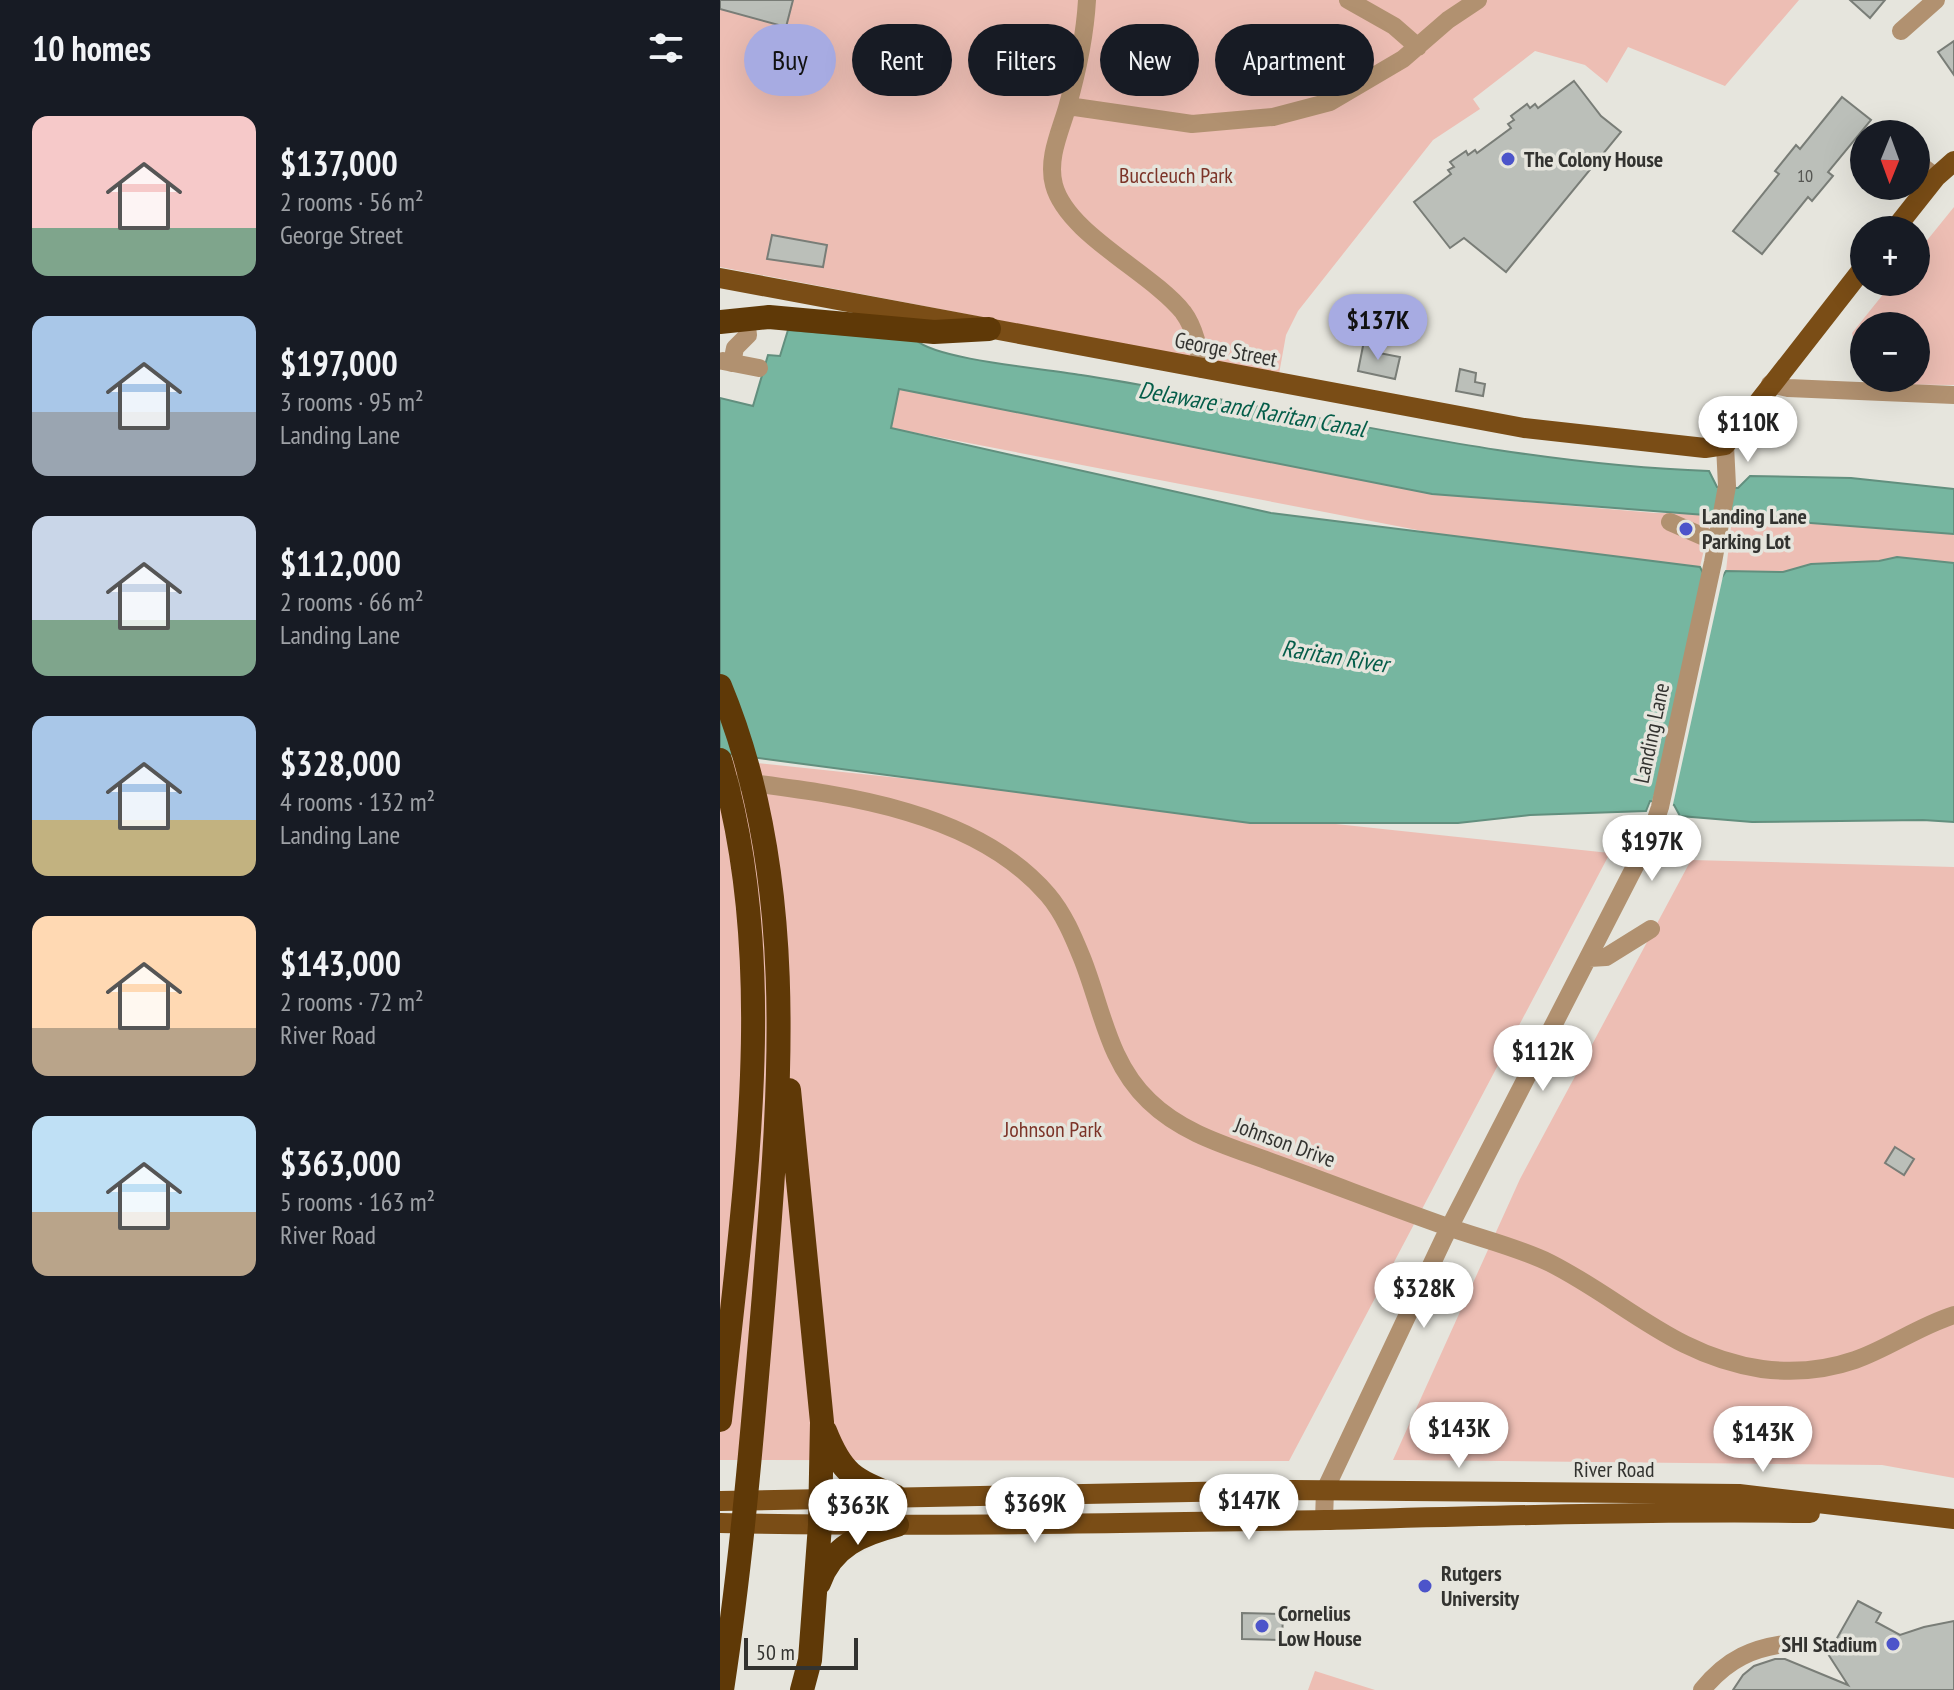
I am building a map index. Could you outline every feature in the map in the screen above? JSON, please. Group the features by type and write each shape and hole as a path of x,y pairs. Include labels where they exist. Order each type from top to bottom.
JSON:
{"highway":[{"path":"720,322 769,317 934,332 989,329"},
{"path":"720,686 737,727 753,783 769,870 782,1073 822,1422 815,1596 810,1660 802,1690"},
{"path":"720,760 740,840 749,900 753,979 749,1121 720,1420"},
{"path":"722,1690 753,1430 782,1073"},
{"path":"822,1422 835,1458 848,1472 866,1485 895,1496"},
{"path":"815,1596 824,1568 845,1544 868,1533 897,1525"}],"main road":[{"path":"1930,180 1954,161"},
{"name":"George Street","path":"720,278 1524,428 1705,448 1725,445"},
{"path":"1725,445 1850,284"},
{"name":"River Road","path":"720,1523 820,1513 895,1496 1325,1490 1739,1494 1954,1519"},
{"name":"River Road","path":"720,1501 897,1525 1324,1520 1672,1511 1930,1516"}],"street":[{"path":"1087,0 1086,22 1068,106 1053,150 1054,184 1070,215 1182,312 1199,347 1202,369"},
{"path":"1348,0 1394,26 1418,47"},
{"path":"1068,106 1192,124 1273,117 1330,102 1418,47 1448,20 1478,0"},
{"path":"1901,31 1936,0"},
{"path":"746,319 748,335 726,362 759,368"},
{"path":"1770,384 1788,388 1954,395"},
{"name":"Landing Lane","path":"1324,1520 1325,1490 1449,1227 1640,861 1660,807 1713,562 1727,486 1725,445"},
{"path":"1670,522 1709,539 1718,537"},
{"name":"Johnson Drive","path":"720,779 881,803 950,828 984,845 1032,879 1070,928 1108,1036 1137,1089 1159,1110 1196,1134 1449,1227 1520,1249 1554,1266 1657,1332 1729,1362 1765,1369 1813,1370 1856,1360 1954,1315"},
{"path":"1589,958 1606,957 1651,929"},
{"path":"1702,1690 1718,1670 1747,1652 1793,1643"}],"green space":[{"name":"Buccleuch Park","path":"720,0 1799,0 1725,86 1628,47 1607,83 1585,65 1535,51 1473,99 1480,109 1433,140 1298,311 1286,335 1279,374 720,267"},
{"path":"1954,207 1954,385 1930,385 1930,312 1869,312 1882,296 1930,296 1930,237"},
{"path":"899,389 1432,494 1655,513 1712,514 1700,567 1469,540 891,428"},
{"path":"1732,518 1954,534 1954,563 1897,557 1879,561 1811,564 1783,572 1726,571"},
{"name":"Johnson Park","path":"720,759 1610,853 1289,1461 720,1460"},
{"path":"1691,860 1954,867 1954,1478 1882,1465 1393,1460 1520,1179"},
{"path":"1315,1671 1375,1690 1308,1690"}],"water":[{"path":"788,330 916,340 946,353 994,363 1159,388 1472,446 1551,458 1709,471 1717,487 1738,488 1750,476 1851,478 1954,489 1954,534 1432,494 899,389 891,428 1271,513 1700,567 1705,577 1721,579 1726,571 1783,572 1811,564 1879,561 1897,557 1954,563 1954,822 1752,822 1680,816 1674,805 1650,801 1646,811 1530,815 1458,823 1250,823 720,753 720,398 753,406 768,355 780,356"}],"pier":[{"path":"1725,567 1672,809 1651,805 1719,575"}],"building":[{"path":"720,0 793,0 787,24 775,24 720,9"},
{"path":"1850,0 1885,0 1870,18"},
{"path":"1954,41 1954,75 1938,52"},
{"path":"1574,81 1601,116 1621,132 1506,272 1464,238 1450,248 1414,202 1451,174 1448,170 1454,167 1450,162 1466,151 1468,155 1475,150 1477,153 1511,128 1508,124 1514,120 1511,116 1527,104 1530,108 1535,104 1538,108"},
{"path":"1842,97 1871,120 1850,120 1850,145 1828,172 1833,176 1812,201 1808,197 1762,254 1733,231 1779,174 1775,171 1796,145 1800,149"},
{"path":"772,235 827,245 823,267 767,259"},
{"path":"1364,341 1381,344 1379,353 1400,357 1395,379 1358,371"},
{"path":"1460,369 1476,373 1475,382 1485,384 1483,396 1456,391"},
{"path":"1895,1147 1914,1159 1904,1175 1885,1163"},
{"name":"SHI Stadium","path":"1858,1601 1881,1613 1876,1622 1900,1635 1954,1621 1954,1690 1733,1690 1754,1666 1775,1659 1785,1659 1848,1685 1828,1654"},
{"name":"Cornelius Low House","path":"1242,1613 1283,1614 1282,1640 1242,1639"}],"place":[{"name":"The Colony House","path":"1508,159"},
{"name":"Landing Lane Parking Lot","path":"1686,529"},
{"name":"Rutgers University","path":"1425,1586"},
{"name":"Cornelius Low House","path":"1262,1626"},
{"name":"SHI Stadium","path":"1893,1644"}],"water label":[{"name":"Delaware and Raritan Canal","path":"1252,409"},
{"name":"Raritan River","path":"1335,656"}]}
